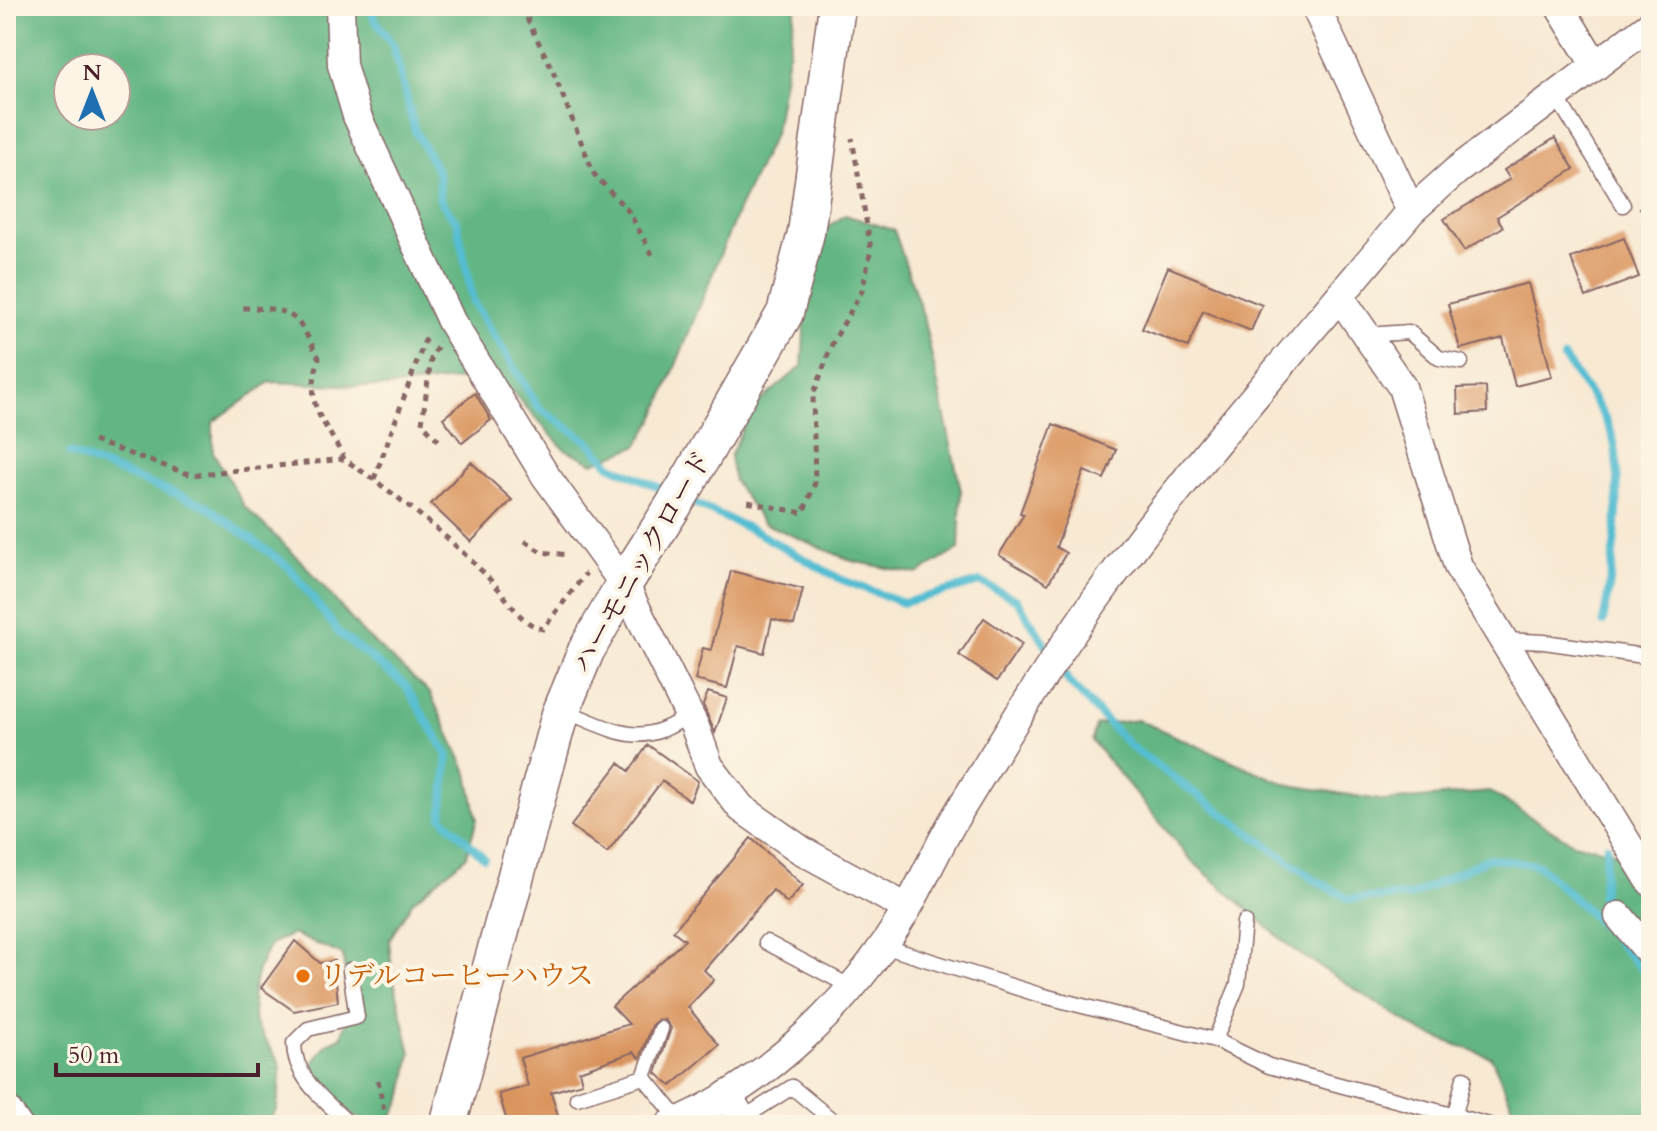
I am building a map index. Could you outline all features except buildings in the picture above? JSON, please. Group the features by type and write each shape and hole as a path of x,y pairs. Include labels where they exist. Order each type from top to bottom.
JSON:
{"street":[{"path":"340,6 342,65 357,116 451,321 545,475 624,584 689,714 709,766 741,808 801,850 907,908"},
{"name":"ハーモニックロード","path":"448,1125 562,709 586,651 785,313 806,233 837,6"},
{"path":"1315,6 1411,211"},
{"path":"1559,6 1596,66"},
{"path":"675,1123 727,1095 805,1035 853,989 907,908 957,815 1045,675 1157,516 1411,211 1555,94 1651,24"},
{"path":"1340,297 1402,387 1458,566 1651,882"},
{"path":"1619,916 1651,954"},
{"path":"727,1095 738,1122"}],"lane":[{"path":"1555,94 1623,205"},
{"path":"1366,335 1409,332 1439,358 1461,362"},
{"path":"1503,640 1544,642 1651,657"},
{"path":"562,709 621,732 646,736 668,730 689,714"},
{"path":"1215,1040 1238,984 1244,922"},
{"path":"766,942 853,989"},
{"path":"883,946 1040,995 1215,1040 1269,1066 1489,1125"},
{"path":"350,970 357,1017 308,1029 294,1043 294,1061 305,1080 350,1125"},
{"path":"644,1077 661,1029"},
{"path":"577,1098 644,1077"},
{"path":"644,1077 675,1123"},
{"path":"1455,1114 1464,1078"},
{"path":"738,1122 792,1087 838,1125"},
{"path":"6,1097 26,1125"}],"path":[{"path":"526,6 528,21 552,69 594,174 629,212 654,258"},
{"path":"748,502 803,513 815,483 813,396 832,344 862,291 871,249 850,128 821,117"},
{"path":"243,308 278,308 299,320 319,358 312,384 313,405 344,459 374,479 494,584 529,626 543,629 602,553"},
{"path":"441,443 422,423 431,359 451,321"},
{"path":"374,479 425,340 451,321"},
{"path":"93,441 191,475 344,459"},
{"path":"525,541 541,552 602,553"},
{"path":"378,1080 387,1125"}],"green space":[{"path":"6,6 796,6 775,132 739,208 655,417 637,446 593,463 563,448 509,388 463,379 386,387 270,382 213,422 213,452 244,506 304,564 363,633 430,693 468,774 477,819 466,857 413,901 389,940 392,973 411,1053 403,1095 394,1114 376,1125 354,1116 315,1079 313,1063 327,1044 342,1036 348,1011 343,955 293,934 270,944 258,969 252,996 255,1024 281,1065 277,1109 267,1125 6,1125"},
{"path":"845,215 894,230 923,316 961,491 959,549 917,574 852,561 763,523 734,481 730,457 751,409 802,366 806,301 825,229"},
{"path":"1138,720 1285,784 1385,801 1490,792 1573,843 1651,860 1651,1125 1521,1125 1491,1057 1424,1033 1295,951 1192,861 1092,741 1096,725"}],"waterway":[{"path":"373,6 373,17 393,45 415,131 439,174 440,200 457,222 473,302 539,408 589,442 610,465 671,493"},
{"path":"1564,358 1602,413 1615,450 1616,526 1603,622"},
{"path":"69,453 205,505 289,567 340,634 405,685 448,755 442,817 484,858"},
{"path":"687,500 758,533 840,579 903,603 980,582 1017,600 1069,682 1130,746 1312,878 1349,899 1411,896 1489,858 1538,865 1599,922 1651,979"},
{"path":"1599,922 1607,846"}],"place":[{"name":"リデルコーヒーハウス","path":"303,976"}]}
